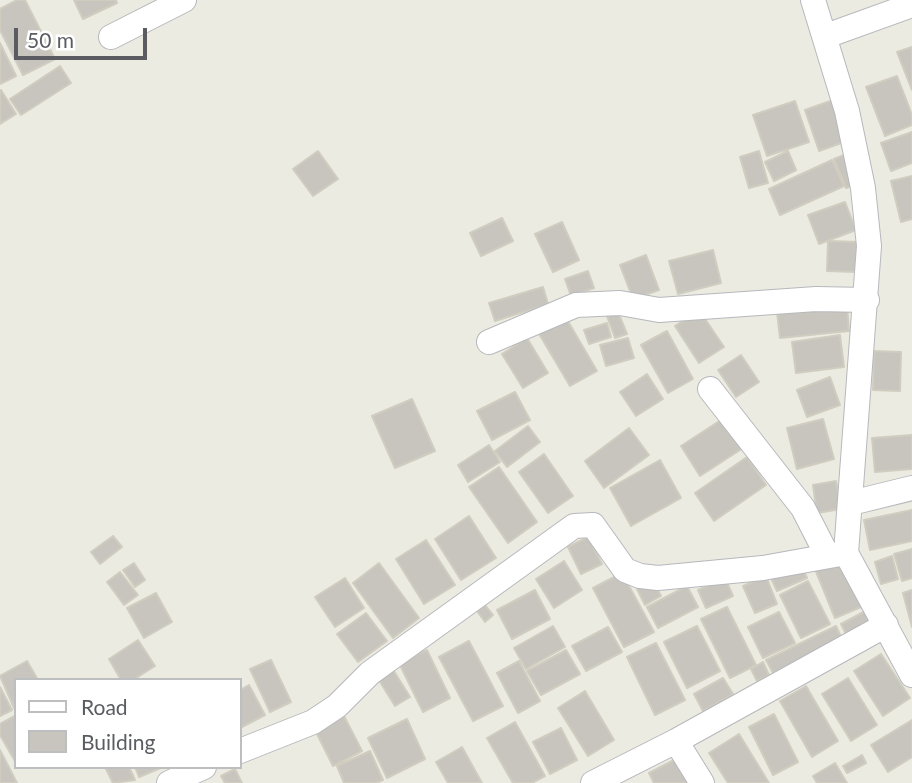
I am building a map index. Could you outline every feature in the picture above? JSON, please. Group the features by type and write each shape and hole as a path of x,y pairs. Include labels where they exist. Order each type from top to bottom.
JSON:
{"street":[{"path":"111,37 184,0"},
{"path":"813,0 848,111 863,188 869,246 851,503 837,554"},
{"path":"826,36 912,5"},
{"path":"489,342 576,305 620,303 659,310 816,299 867,300"},
{"path":"710,389 837,554 886,625 912,675"},
{"path":"851,503 912,488"},
{"path":"242,750 321,717 370,673 574,526 593,526 625,570 640,576 692,577 837,554"},
{"path":"593,783 676,741 886,625"},
{"path":"676,741 702,783"},
{"path":"169,783 200,769"}],"building":[{"path":"17,0 25,0 55,59 23,75 0,30 0,9"},
{"path":"74,0 116,0 117,3 83,19"},
{"path":"0,43 16,76 0,84"},
{"path":"912,47 912,90 897,52"},
{"path":"60,66 71,83 21,115 10,99"},
{"path":"897,76 912,115 912,125 885,136 866,87"},
{"path":"0,91 16,114 0,124"},
{"path":"833,100 847,141 819,151 805,110"},
{"path":"795,101 809,142 767,156 753,115"},
{"path":"912,132 912,163 891,171 881,143"},
{"path":"318,151 338,179 313,196 293,169"},
{"path":"759,151 768,183 749,188 740,157"},
{"path":"788,151 796,170 774,181 765,162"},
{"path":"849,153 861,183 846,188 834,159"},
{"path":"832,160 844,186 780,215 769,189"},
{"path":"912,176 912,219 901,222 891,181"},
{"path":"845,202 856,230 819,244 808,215"},
{"path":"502,218 513,241 481,256 470,233"},
{"path":"562,222 579,260 553,272 535,234"},
{"path":"828,241 857,242 856,272 827,271"},
{"path":"713,250 721,283 678,294 669,261"},
{"path":"646,255 659,290 633,299 620,265"},
{"path":"588,271 594,288 571,296 565,279"},
{"path":"543,287 548,304 495,321 489,303"},
{"path":"847,305 849,331 780,338 777,312"},
{"path":"699,310 724,347 699,363 675,326"},
{"path":"562,311 597,371 570,386 535,327"},
{"path":"618,312 627,334 615,338 607,316"},
{"path":"607,323 611,337 589,344 584,330"},
{"path":"667,331 693,379 668,393 641,345"},
{"path":"840,335 844,367 796,373 792,342"},
{"path":"527,338 548,373 523,388 502,354"},
{"path":"628,338 634,358 606,366 600,345"},
{"path":"874,351 901,352 900,391 873,390"},
{"path":"741,355 759,382 736,397 718,370"},
{"path":"647,374 663,399 636,416 620,392"},
{"path":"830,377 840,405 807,417 797,390"},
{"path":"515,392 530,420 492,440 477,411"},
{"path":"412,399 435,451 395,468 372,416"},
{"path":"724,418 743,448 700,476 681,446"},
{"path":"823,419 834,459 797,469 787,428"},
{"path":"528,426 540,442 507,467 495,451"},
{"path":"629,428 649,455 604,488 585,461"},
{"path":"912,435 912,469 875,472 872,438"},
{"path":"489,445 500,462 468,482 458,465"},
{"path":"544,454 573,496 548,513 519,472"},
{"path":"747,457 766,485 714,521 695,493"},
{"path":"660,460 681,498 631,526 610,488"},
{"path":"499,467 537,522 508,543 469,487"},
{"path":"836,481 841,509 817,513 813,485"},
{"path":"912,510 912,541 870,550 864,520"},
{"path":"469,516 496,558 461,580 435,539"},
{"path":"113,536 122,547 100,564 91,552"},
{"path":"588,537 602,564 581,574 568,547"},
{"path":"426,540 455,585 424,604 396,559"},
{"path":"912,549 912,578 902,581 894,554"},
{"path":"892,556 898,579 881,584 875,562"},
{"path":"840,558 861,607 835,618 815,569"},
{"path":"564,561 582,590 554,608 536,579"},
{"path":"134,563 145,580 135,587 123,570"},
{"path":"379,563 419,618 393,638 353,583"},
{"path":"800,563 807,578 777,591 770,576"},
{"path":"120,572 138,595 124,605 107,582"},
{"path":"622,573 654,632 624,647 593,588"},
{"path":"766,576 777,604 755,613 743,586"},
{"path":"345,578 364,608 335,627 315,597"},
{"path":"725,578 733,596 706,608 698,590"},
{"path":"653,581 661,596 645,605 637,589"},
{"path":"808,581 830,624 801,638 780,595"},
{"path":"687,586 698,607 658,628 647,607"},
{"path":"535,590 550,619 512,639 497,610"},
{"path":"912,590 912,627 903,593"},
{"path":"156,593 172,622 144,638 127,608"},
{"path":"485,605 493,615 485,622 477,611"},
{"path":"727,607 756,665 730,678 701,619"},
{"path":"873,607 881,621 848,638 841,624"},
{"path":"779,612 795,643 763,658 748,627"},
{"path":"366,613 387,641 358,662 337,634"},
{"path":"553,626 565,647 526,669 514,648"},
{"path":"697,626 720,671 687,688 664,642"},
{"path":"836,626 842,639 773,673 766,660"},
{"path":"608,627 622,652 586,671 572,646"},
{"path":"138,640 155,666 136,678 120,678 109,659"},
{"path":"469,641 503,706 473,721 439,657"},
{"path":"656,643 685,700 655,715 627,657"},
{"path":"427,650 450,698 423,712 399,663"},
{"path":"566,650 580,674 541,695 527,671"},
{"path":"881,654 910,698 883,716 854,671"},
{"path":"271,660 291,702 270,712 250,669"},
{"path":"27,661 37,678 14,678 14,708 0,676"},
{"path":"519,661 540,701 518,713 497,673"},
{"path":"763,662 769,675 757,681 751,669"},
{"path":"392,668 410,697 395,706 377,677"},
{"path":"723,678 733,694 703,711 694,694"},
{"path":"848,678 877,725 851,741 822,694"},
{"path":"249,685 265,715 242,727 242,689"},
{"path":"806,686 838,741 812,757 780,701"},
{"path":"0,687 12,710 0,716"},
{"path":"585,691 614,740 588,756 558,708"},
{"path":"774,714 798,762 773,775 749,727"},
{"path":"14,716 14,760 0,735 0,724"},
{"path":"344,716 362,751 333,766 315,730"},
{"path":"407,719 425,759 387,778 368,738"},
{"path":"912,720 912,757 888,772 871,745"},
{"path":"515,722 545,776 532,783 513,783 487,738"},
{"path":"561,728 577,760 550,774 533,742"},
{"path":"739,734 769,783 728,783 709,753"},
{"path":"462,747 482,783 448,783 436,762"},
{"path":"0,750 17,783 0,783"},
{"path":"370,751 383,780 376,783 344,783 337,766"},
{"path":"862,755 866,763 847,773 843,766"},
{"path":"682,756 695,783 654,783 649,773"},
{"path":"835,763 847,783 817,783 813,776"},
{"path":"106,769 130,769 135,780 113,783"},
{"path":"136,769 158,769 139,777"},
{"path":"235,769 242,783 225,783 221,776"}]}
